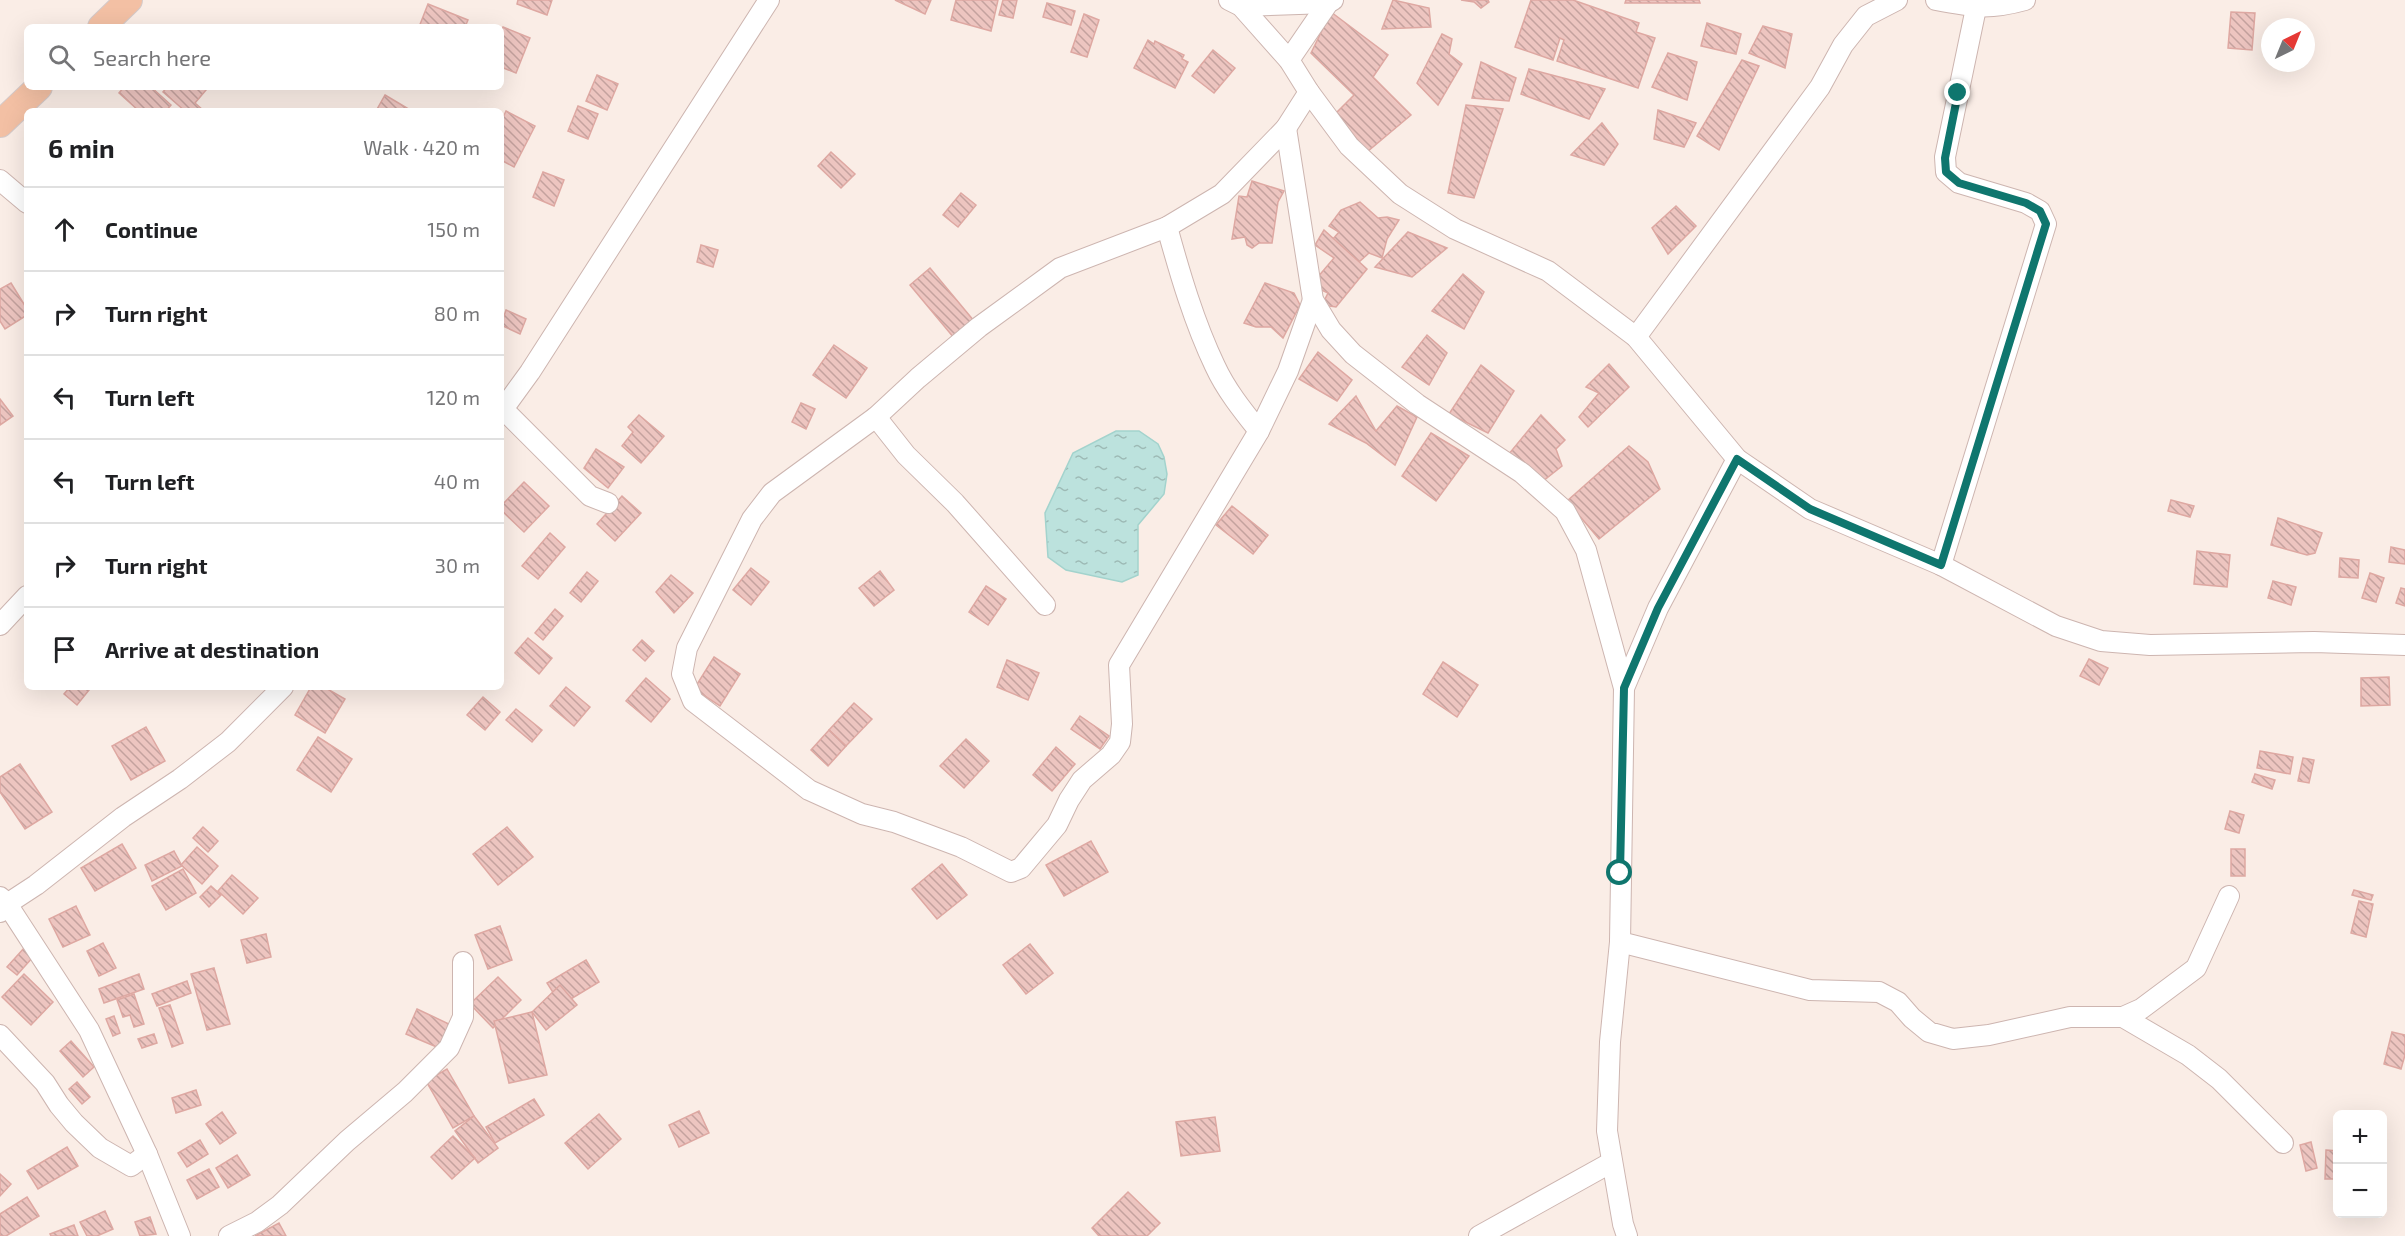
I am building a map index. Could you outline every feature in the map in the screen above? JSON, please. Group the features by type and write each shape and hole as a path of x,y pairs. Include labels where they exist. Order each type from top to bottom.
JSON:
{"main road":[{"path":"104,24 129,0"},
{"path":"0,124 36,90"}],"street":[{"path":"504,406 531,372 769,0"},
{"path":"1636,337 1820,87 1843,45 1866,16 1897,0"},
{"path":"1936,0 1976,8 1999,7 2025,0"},
{"path":"1235,3 1330,2"},
{"path":"1289,60 1330,2"},
{"path":"1235,3 1289,60 1309,92 1349,146 1400,194 1455,230 1548,271 1636,337 1737,459 1810,509 1941,565 2056,626 2101,641 2150,645 2314,642 2405,645"},
{"path":"1941,565 2046,224 2040,211 2026,203 1959,183 1946,172 1945,158 1976,8"},
{"path":"1309,92 1286,128 1221,194 1167,227 1060,268 979,327 876,417 772,493 752,519 687,648 682,674 693,702 809,790 862,814 894,822 962,847 1011,872 1021,868 1057,825 1082,780 1111,755 1120,742 1122,723 1119,664 1259,431 1288,371 1313,300"},
{"path":"1286,128 1313,300 1331,330 1353,354 1417,404 1522,473 1565,511 1586,550 1624,688 1620,942 1609,1053 1607,1131 1627,1236"},
{"path":"0,180 24,200"},
{"path":"1167,227 1179,273 1215,368 1259,431"},
{"path":"504,411 590,496 608,503"},
{"path":"876,417 906,455 955,503 1045,605"},
{"path":"1624,688 1658,608 1737,459"},
{"path":"0,626 24,599"},
{"path":"180,1236 147,1154 89,1030 2,905 36,885 123,817 180,779 228,742 281,690"},
{"path":"1620,942 1810,990 1879,992 1898,1002 1929,1032 1953,1039 1989,1035 2070,1017 2123,1017 2141,1010 2196,968 2229,896"},
{"path":"229,1236 257,1222 280,1205 347,1141 405,1092 449,1048 464,1017 463,962"},
{"path":"2123,1017 2188,1055 2219,1079 2283,1143"},
{"path":"0,1035 45,1083 74,1123 100,1148 130,1166 147,1154"},
{"path":"1479,1236 1612,1162"}],"water":[{"path":"1116,431 1139,431 1158,444 1164,457 1167,474 1164,494 1138,525 1138,575 1122,582 1066,570 1048,557 1045,513 1073,453"}],"building":[{"path":"518,0 552,0 547,15 517,4"},
{"path":"895,0 931,0 925,14"},
{"path":"956,0 998,0 991,31 951,20"},
{"path":"1003,0 1017,0 1013,18 999,15"},
{"path":"1393,0 1429,8 1431,27 1382,29"},
{"path":"1461,0 1488,0 1489,2 1481,8 1474,2"},
{"path":"1531,0 1573,0 1639,23 1636,32 1655,38 1638,88 1557,61 1564,40 1560,38 1553,60 1515,47"},
{"path":"1626,0 1699,0 1700,3 1625,3"},
{"path":"1047,3 1075,11 1071,25 1043,17"},
{"path":"428,4 468,20 466,24 420,24"},
{"path":"1331,12 1388,55 1373,77 1411,115 1367,152 1336,113 1354,95 1311,53"},
{"path":"2231,12 2255,13 2252,50 2228,48"},
{"path":"1084,14 1099,20 1087,57 1071,52"},
{"path":"1707,23 1741,34 1736,54 1701,46"},
{"path":"1763,26 1792,34 1785,68 1749,53"},
{"path":"504,27 530,38 516,73 504,68"},
{"path":"1442,34 1452,39 1449,54 1462,64 1438,105 1417,83"},
{"path":"1148,40 1184,55 1182,59 1188,62 1175,88 1134,68"},
{"path":"1213,50 1235,68 1214,93 1192,76"},
{"path":"1668,53 1697,62 1687,100 1652,87"},
{"path":"1742,60 1759,66 1719,150 1697,136"},
{"path":"1481,62 1516,78 1509,101 1472,98"},
{"path":"1529,69 1605,89 1589,119 1521,94"},
{"path":"597,75 618,84 607,110 586,101"},
{"path":"122,90 154,90 171,105 168,108 136,108 119,93"},
{"path":"165,90 206,90 195,103 201,108 182,108 163,92"},
{"path":"385,95 407,108 378,108"},
{"path":"1466,105 1503,109 1474,198 1448,193"},
{"path":"578,106 598,114 588,139 568,131"},
{"path":"1658,110 1696,123 1684,147 1654,139"},
{"path":"506,111 535,126 514,167 504,162 504,115"},
{"path":"1602,123 1618,144 1604,165 1571,155"},
{"path":"831,152 855,174 841,188 818,166"},
{"path":"543,172 564,180 554,206 533,197"},
{"path":"1252,181 1284,191 1278,202 1272,243 1259,243 1252,248 1247,245 1245,237 1232,239 1239,196 1247,197"},
{"path":"961,193 976,205 958,227 943,215"},
{"path":"1360,202 1378,218 1387,217 1399,220 1387,239 1382,258 1369,253 1359,262 1333,239 1339,232 1329,226 1341,210"},
{"path":"1676,206 1696,226 1668,254 1652,228"},
{"path":"1324,230 1367,269 1336,307 1322,305 1328,293 1311,285 1334,258 1315,245"},
{"path":"1408,232 1447,248 1412,277 1375,267"},
{"path":"701,245 718,250 713,267 697,262"},
{"path":"930,268 979,327 959,344 910,285"},
{"path":"1463,274 1484,292 1464,329 1432,311"},
{"path":"11,283 24,304 24,317 5,329 0,321 0,289"},
{"path":"1265,283 1294,293 1300,305 1283,338 1271,327 1256,327 1244,323"},
{"path":"506,310 526,319 520,334 504,326"},
{"path":"1427,335 1447,353 1429,385 1402,367"},
{"path":"834,345 867,368 846,398 813,375"},
{"path":"1318,352 1352,380 1337,401 1299,379"},
{"path":"1609,364 1629,387 1588,427 1579,417 1599,393 1586,387"},
{"path":"1481,365 1514,391 1488,433 1449,414"},
{"path":"1356,396 1376,431 1397,406 1417,417 1395,465 1366,443 1329,424"},
{"path":"0,399 13,416 0,425"},
{"path":"801,403 815,409 806,429 792,422"},
{"path":"639,415 664,436 641,463 622,446 633,432 628,427"},
{"path":"1541,415 1565,440 1556,449 1562,466 1543,481 1508,455"},
{"path":"1431,433 1469,456 1436,501 1402,476"},
{"path":"1629,446 1648,462 1660,489 1599,539 1567,501"},
{"path":"596,449 624,467 608,488 584,468"},
{"path":"524,482 549,506 524,532 504,513 504,503"},
{"path":"622,496 641,513 615,541 597,524"},
{"path":"2171,500 2194,506 2190,517 2168,511"},
{"path":"1232,506 1268,535 1253,554 1216,525"},
{"path":"2278,518 2322,533 2315,553 2307,555 2271,545"},
{"path":"550,533 565,547 538,579 522,566"},
{"path":"2391,547 2405,550 2405,564 2389,562"},
{"path":"2197,551 2230,555 2227,587 2194,584"},
{"path":"2340,558 2359,560 2358,578 2339,577"},
{"path":"751,568 769,582 751,605 733,590"},
{"path":"880,571 894,590 874,606 859,588"},
{"path":"587,572 598,581 581,602 570,593"},
{"path":"2370,573 2384,578 2376,602 2362,598"},
{"path":"671,575 693,593 674,613 656,592"},
{"path":"2273,581 2296,587 2291,605 2268,598"},
{"path":"986,586 1006,599 988,625 969,612"},
{"path":"2401,588 2405,589 2405,606 2396,603"},
{"path":"555,609 563,616 543,640 535,633"},
{"path":"528,638 552,658 539,674 515,653"},
{"path":"642,640 654,651 645,661 633,650"},
{"path":"714,657 740,674 720,706 694,689"},
{"path":"2089,659 2108,668 2099,685 2080,676"},
{"path":"1007,660 1039,673 1028,700 997,687"},
{"path":"1443,662 1478,685 1457,717 1423,694"},
{"path":"2389,677 2390,705 2361,706 2361,678"},
{"path":"646,678 670,699 651,722 626,701"},
{"path":"566,687 590,707 574,726 550,706"},
{"path":"67,690 89,690 77,705 64,694"},
{"path":"309,690 329,690 345,699 325,733 295,715"},
{"path":"483,697 500,712 485,730 467,715"},
{"path":"854,703 872,719 846,746 829,730"},
{"path":"516,709 542,730 532,742 506,720"},
{"path":"1080,716 1109,736 1100,749 1071,729"},
{"path":"146,727 165,761 131,780 112,746"},
{"path":"829,730 846,746 828,766 811,750"},
{"path":"318,737 352,759 331,792 297,770"},
{"path":"966,739 989,761 964,788 940,766"},
{"path":"1056,747 1075,764 1052,791 1033,775"},
{"path":"2260,751 2293,757 2290,774 2257,768"},
{"path":"2303,758 2314,760 2309,783 2298,781"},
{"path":"20,764 52,812 25,829 0,792 0,777"},
{"path":"2255,774 2275,780 2272,789 2252,782"},
{"path":"2230,811 2244,815 2239,833 2225,829"},
{"path":"203,827 218,841 208,852 193,838"},
{"path":"507,827 533,857 498,885 473,854"},
{"path":"1091,841 1108,872 1064,896 1046,865"},
{"path":"122,844 136,868 95,891 81,868"},
{"path":"197,847 218,866 202,884 181,865"},
{"path":"2231,849 2245,849 2245,876 2231,876"},
{"path":"174,851 182,866 152,881 145,865"},
{"path":"942,864 967,895 937,919 912,889"},
{"path":"183,869 196,893 166,910 152,886"},
{"path":"232,875 258,898 243,914 218,891"},
{"path":"211,886 221,895 209,907 200,897"},
{"path":"2354,890 2373,895 2371,900 2352,895"},
{"path":"2359,901 2373,904 2366,937 2351,933"},
{"path":"76,906 90,935 63,947 49,919"},
{"path":"500,926 512,960 488,969 475,935"},
{"path":"266,934 271,957 247,963 241,940"},
{"path":"103,943 116,968 99,976 87,951"},
{"path":"1030,944 1053,973 1026,994 1003,965"},
{"path":"24,948 33,957 17,975 7,967"},
{"path":"586,960 599,982 561,1005 547,983"},
{"path":"214,968 230,1024 207,1030 191,974"},
{"path":"24,974 53,1002 31,1025 2,997"},
{"path":"139,974 144,989 104,1003 99,989"},
{"path":"498,977 521,1000 493,1028 470,1004"},
{"path":"187,981 191,993 157,1006 152,994"},
{"path":"560,985 577,1005 546,1030 532,1012"},
{"path":"134,994 144,1024 134,1027 130,1015 123,1017 117,1000"},
{"path":"170,1005 183,1043 172,1047 159,1008"},
{"path":"417,1009 449,1024 439,1048 406,1034"},
{"path":"532,1012 547,1075 509,1083 494,1021"},
{"path":"114,1016 120,1033 113,1036 106,1019"},
{"path":"2392,1032 2405,1035 2405,1055 2401,1069 2384,1064"},
{"path":"154,1034 157,1043 142,1048 138,1039"},
{"path":"71,1041 94,1067 83,1077 60,1051"},
{"path":"447,1069 474,1116 453,1128 426,1081"},
{"path":"77,1082 90,1097 82,1104 69,1089"},
{"path":"196,1090 201,1105 176,1113 172,1098"},
{"path":"534,1099 544,1115 495,1143 486,1127"},
{"path":"699,1111 709,1133 679,1147 669,1125"},
{"path":"222,1112 236,1133 220,1144 206,1124"},
{"path":"599,1114 621,1139 588,1169 565,1143"},
{"path":"474,1116 498,1148 478,1163 455,1131"},
{"path":"1215,1117 1220,1151 1181,1156 1176,1122"},
{"path":"453,1136 475,1158 452,1179 431,1157"},
{"path":"200,1140 208,1154 187,1167 178,1153"},
{"path":"2311,1142 2317,1168 2306,1171 2300,1145"},
{"path":"67,1147 78,1166 38,1189 27,1171"},
{"path":"2326,1150 2333,1151 2333,1179 2325,1179"},
{"path":"237,1155 250,1175 228,1188 216,1168"},
{"path":"209,1169 219,1187 197,1199 187,1180"},
{"path":"0,1174 11,1184 0,1196"},
{"path":"1128,1192 1160,1223 1147,1236 1099,1236 1092,1228"},
{"path":"27,1197 39,1216 6,1236 0,1236 0,1214"},
{"path":"105,1211 113,1229 97,1236 87,1236 80,1222"},
{"path":"150,1217 156,1234 140,1236 135,1222"},
{"path":"279,1223 286,1236 255,1236"},
{"path":"74,1225 78,1236 51,1236 50,1234"}],"route":[{"path":"1620,873 1624,688 1658,608 1737,459 1810,509 1941,565 2046,224 2040,211 2026,203 1959,183 1946,172 1945,158 1958,93"}]}
